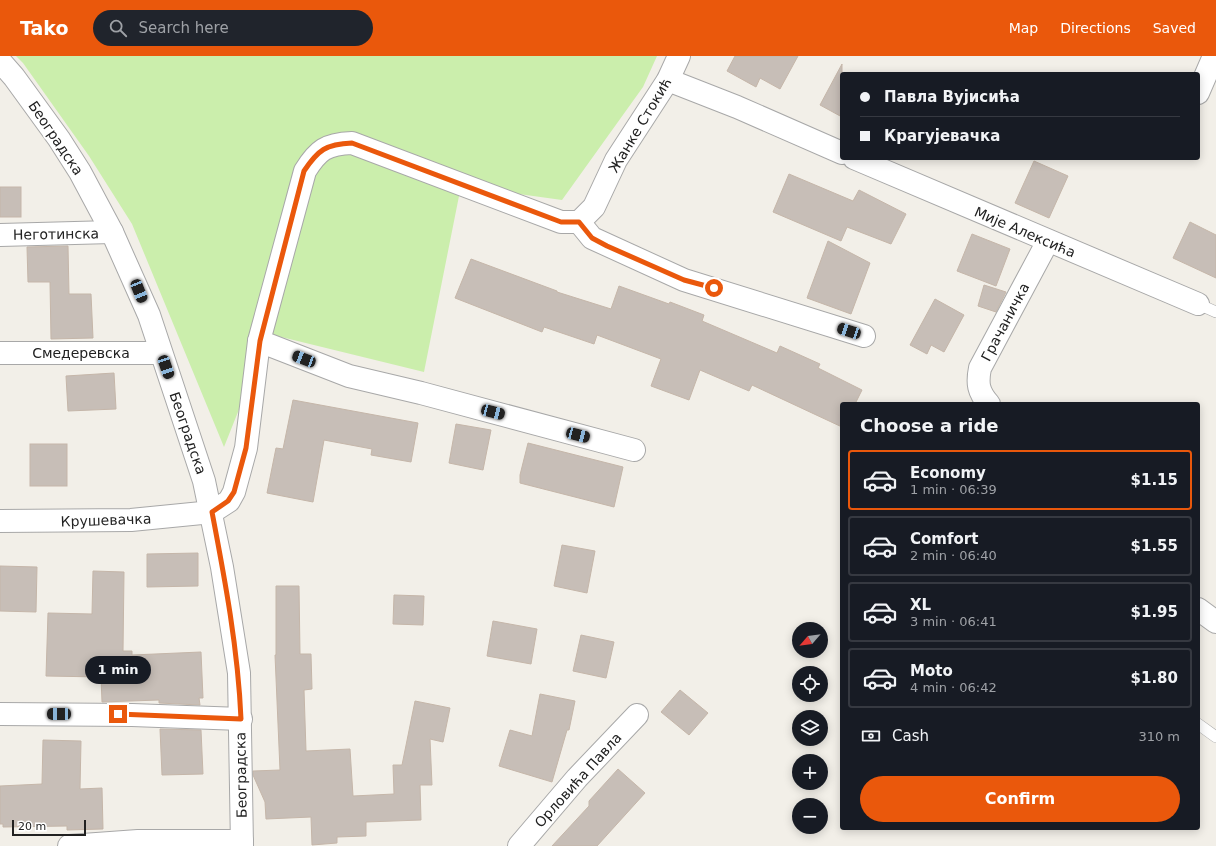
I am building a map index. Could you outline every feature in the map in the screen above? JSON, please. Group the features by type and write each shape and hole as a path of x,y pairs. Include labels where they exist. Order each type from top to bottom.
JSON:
{"street":[{"name":"Жанке Стокић","path":"579,222 594,207 616,160 668,80 680,56"},
{"path":"1200,88 1214,56"},
{"name":"Београдска","path":"0,61 14,77 59,139 80,172 112,232 149,315 204,481 212,512 222,567 238,673 241,719 242,843"},
{"path":"668,80 737,107 840,152"},
{"path":"212,512 228,501 236,484 246,448 260,341 304,171 316,154 339,143 352,143 561,222 579,222 592,238 684,280 864,336"},
{"name":"Мије Алексића","path":"859,160 1207,308"},
{"name":"Неготинска","path":"0,235 112,232"},
{"name":"Грачаничка","path":"988,402 978,389 980,368 1048,241"},
{"path":"260,341 349,376 422,393 634,450"},
{"name":"Смедеревска","path":"0,353 161,353"},
{"name":"Крушевачка","path":"0,521 130,520 212,512"},
{"path":"1200,610 1216,622"},
{"path":"0,714 132,714 241,719"},
{"name":"Орловића Павла","path":"520,846 577,778 637,714"},
{"path":"69,846 138,841 242,843"}],"lane":[{"path":"1200,725 1216,737"}],"green space":[{"path":"16,56 657,56 643,87 562,200 461,186 424,372 269,334 224,447 132,224 89,156 23,63"}],"building":[{"path":"735,56 798,56 780,89 760,78 756,87 727,71"},
{"path":"842,64 842,72 840,72 840,116 820,105"},
{"path":"1034,161 1068,176 1049,218 1015,203"},
{"path":"789,174 853,201 859,190 906,214 891,244 847,227 841,241 773,212"},
{"path":"0,187 21,187 21,217 0,217"},
{"path":"1190,222 1216,235 1216,278 1173,258"},
{"path":"972,234 1010,249 996,286 957,271"},
{"path":"828,241 870,263 851,314 807,298"},
{"path":"68,246 69,294 91,294 93,338 51,339 50,282 28,282 27,247"},
{"path":"471,259 557,292 611,309 619,286 669,304 670,302 704,315 702,321 777,353 780,346 820,364 818,368 862,390 856,402 840,402 840,426 752,385 749,391 700,370 689,400 651,386 661,359 597,335 594,344 544,327 542,332 455,298"},
{"path":"984,285 1006,292 996,312 978,306"},
{"path":"935,299 964,315 944,352 931,345 927,354 910,345"},
{"path":"114,373 116,409 68,411 66,376"},
{"path":"293,400 418,423 411,462 371,455 372,449 324,440 313,502 267,493 276,448 283,449"},
{"path":"456,424 491,430 483,470 449,463"},
{"path":"528,443 623,467 614,507 520,483 520,475"},
{"path":"30,444 67,444 67,486 30,486"},
{"path":"562,545 595,551 587,593 554,586"},
{"path":"198,553 198,586 147,587 147,554"},
{"path":"0,566 37,567 36,612 0,611"},
{"path":"93,571 124,572 123,651 132,651 132,655 201,652 203,698 199,698 200,705 159,703 159,700 102,702 101,677 46,676 48,613 92,614"},
{"path":"276,586 299,586 300,654 311,654 312,689 304,690 306,751 350,749 353,796 394,794 393,765 402,765 415,701 450,708 443,742 430,739 432,785 420,785 421,820 366,822 366,836 337,837 337,843 312,845 311,817 266,819 265,802 253,775 253,771 280,770 275,655"},
{"path":"394,595 424,596 423,625 393,624"},
{"path":"493,621 537,629 531,664 487,656"},
{"path":"581,635 614,642 606,678 573,671"},
{"path":"680,690 708,713 689,735 661,712"},
{"path":"540,694 575,701 569,730 567,730 552,782 499,766 510,730 532,736"},
{"path":"160,729 201,730 203,774 162,775"},
{"path":"43,740 81,741 80,789 102,788 103,829 67,830 67,826 3,827 3,824 0,824 0,786 42,784"},
{"path":"618,769 645,793 597,846 552,846 589,806 589,801"}],"route":[{"path":"118,714 241,719 238,673 212,512 228,501 234,492 246,448 260,341 304,171 316,154 339,143 352,143 486,195 561,222 579,222 592,238 607,246 684,280 714,288"}]}
